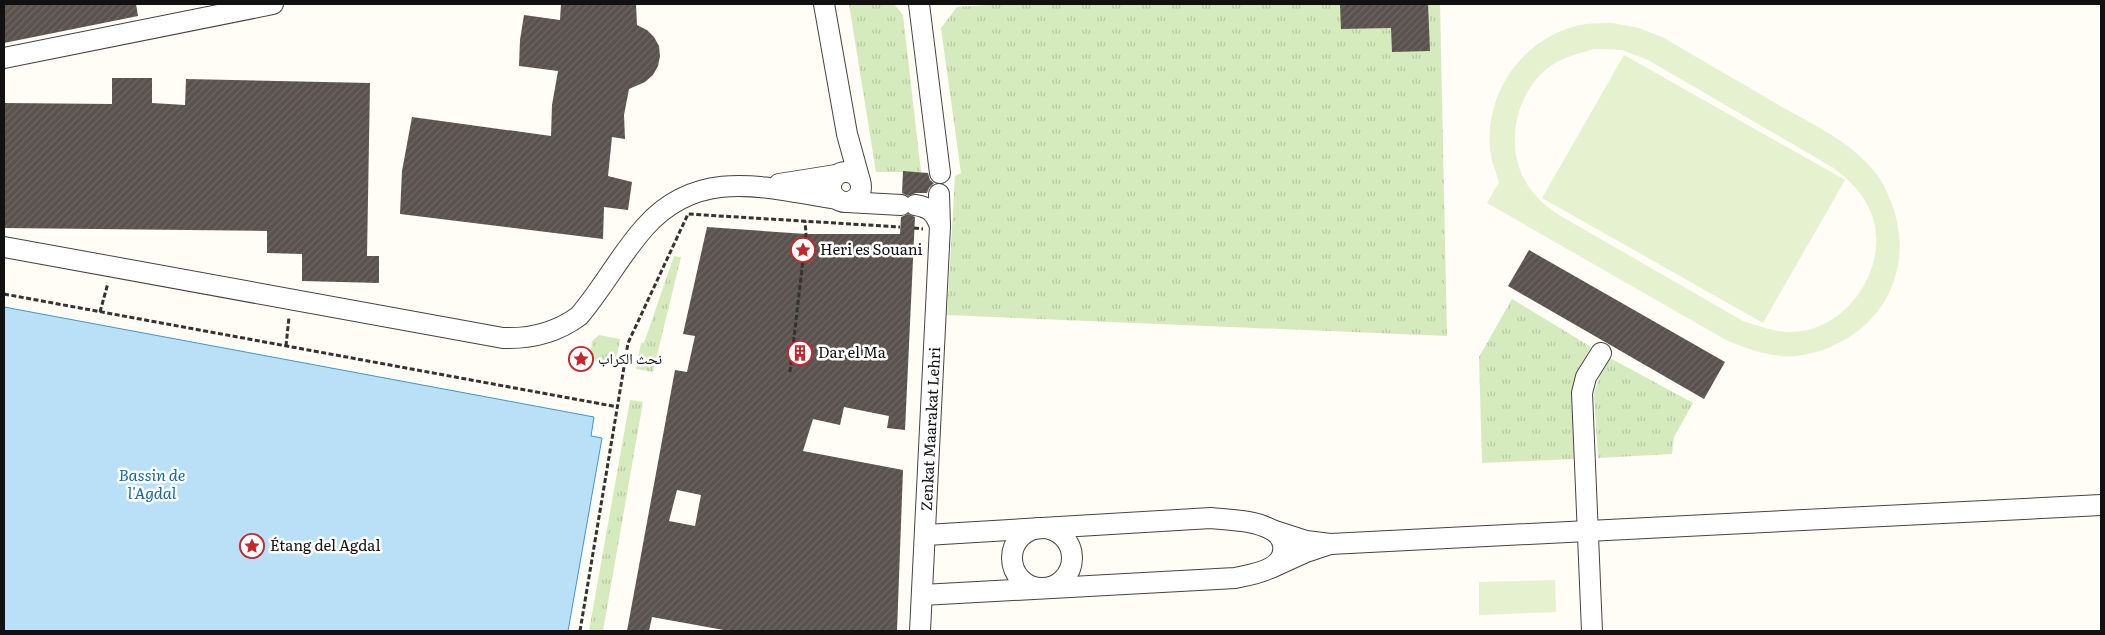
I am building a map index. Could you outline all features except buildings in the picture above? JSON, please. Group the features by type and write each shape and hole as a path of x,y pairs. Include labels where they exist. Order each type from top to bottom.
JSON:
{"street":[{"path":"4,58 273,4"},
{"path":"824,4 847,134 861,190 856,199 842,201"},
{"path":"919,4 940,173"},
{"path":"842,201 830,187 837,174 847,134"},
{"path":"4,247 503,338 535,337 566,325 579,316 644,229 672,202 688,194 720,187 763,187 849,171 854,173 860,180"},
{"path":"763,187 842,201 908,205 930,209 940,226"},
{"name":"Zenkat Maarakat Lehri","path":"920,631 926,535 940,194"},
{"path":"1592,631 1582,392 1586,377 1601,353"},
{"path":"926,535 1211,518 1246,522 1306,541 1330,544 2101,505"},
{"path":"1040,528 1060,534 1067,542 1071,552 1068,572 1062,580 1054,586 1044,588 1025,584 1018,578 1012,560 1012,551 1023,535 1031,530 1040,528"},
{"path":"1270,569 1280,560 1283,546 1281,540 1272,530"},
{"path":"922,595 1235,578 1270,569 1306,552 1330,544"}],"path":[{"path":"580,631 628,343 688,214 900,227"},
{"path":"790,372 806,234 805,221"},
{"path":"100,312 112,267"},
{"path":"4,294 618,408"},
{"path":"286,346 292,300"}],"green space":[{"path":"849,4 894,4 903,15 921,172 876,172"},
{"path":"1003,4 1440,4 1447,336 947,315 955,176 961,173 941,28 957,7"},
{"path":"1613,23 1639,28 1664,38 1832,135 1855,152 1878,175 1891,202 1898,228 1899,254 1895,278 1885,300 1871,319 1852,335 1829,348 1794,356 1774,355 1744,347 1726,340 1487,203 1499,182 1490,149 1490,127 1494,106 1502,86 1514,68 1528,52 1545,39 1564,30 1586,24","holes":["1594,49 1622,50 1648,60 1832,167 1857,189 1868,206 1875,226 1876,247 1872,268 1863,287 1850,304 1834,318 1816,328 1795,332 1775,331 1743,321 1559,215 1540,201 1527,184 1520,169 1516,152 1517,118 1531,86 1548,68 1566,58"]},
{"path":"1624,55 1845,180 1763,323 1542,198"},
{"path":"674,256 681,257 653,372 636,369 641,343 644,343"},
{"path":"1512,299 1591,347 1577,372 1572,390 1574,459 1482,463 1479,357"},
{"path":"599,335 620,339 615,365 597,362 591,355 592,341"},
{"path":"1610,358 1693,403 1674,437 1672,454 1598,458 1594,394 1600,375"},
{"path":"630,400 643,402 603,631 589,631"},
{"path":"1555,580 1556,612 1479,615 1479,582"}],"water":[{"name":"Bassin de l'Agdal","path":"4,307 594,417 591,436 602,438 568,631 4,631"}],"place":[{"name":"Heri es Souani","path":"803,250"},
{"name":"Dar el Ma","path":"800,353"},
{"name":"نحث الكراب","path":"581,359"},
{"name":"Étang del Agdal","path":"252,546"}]}
